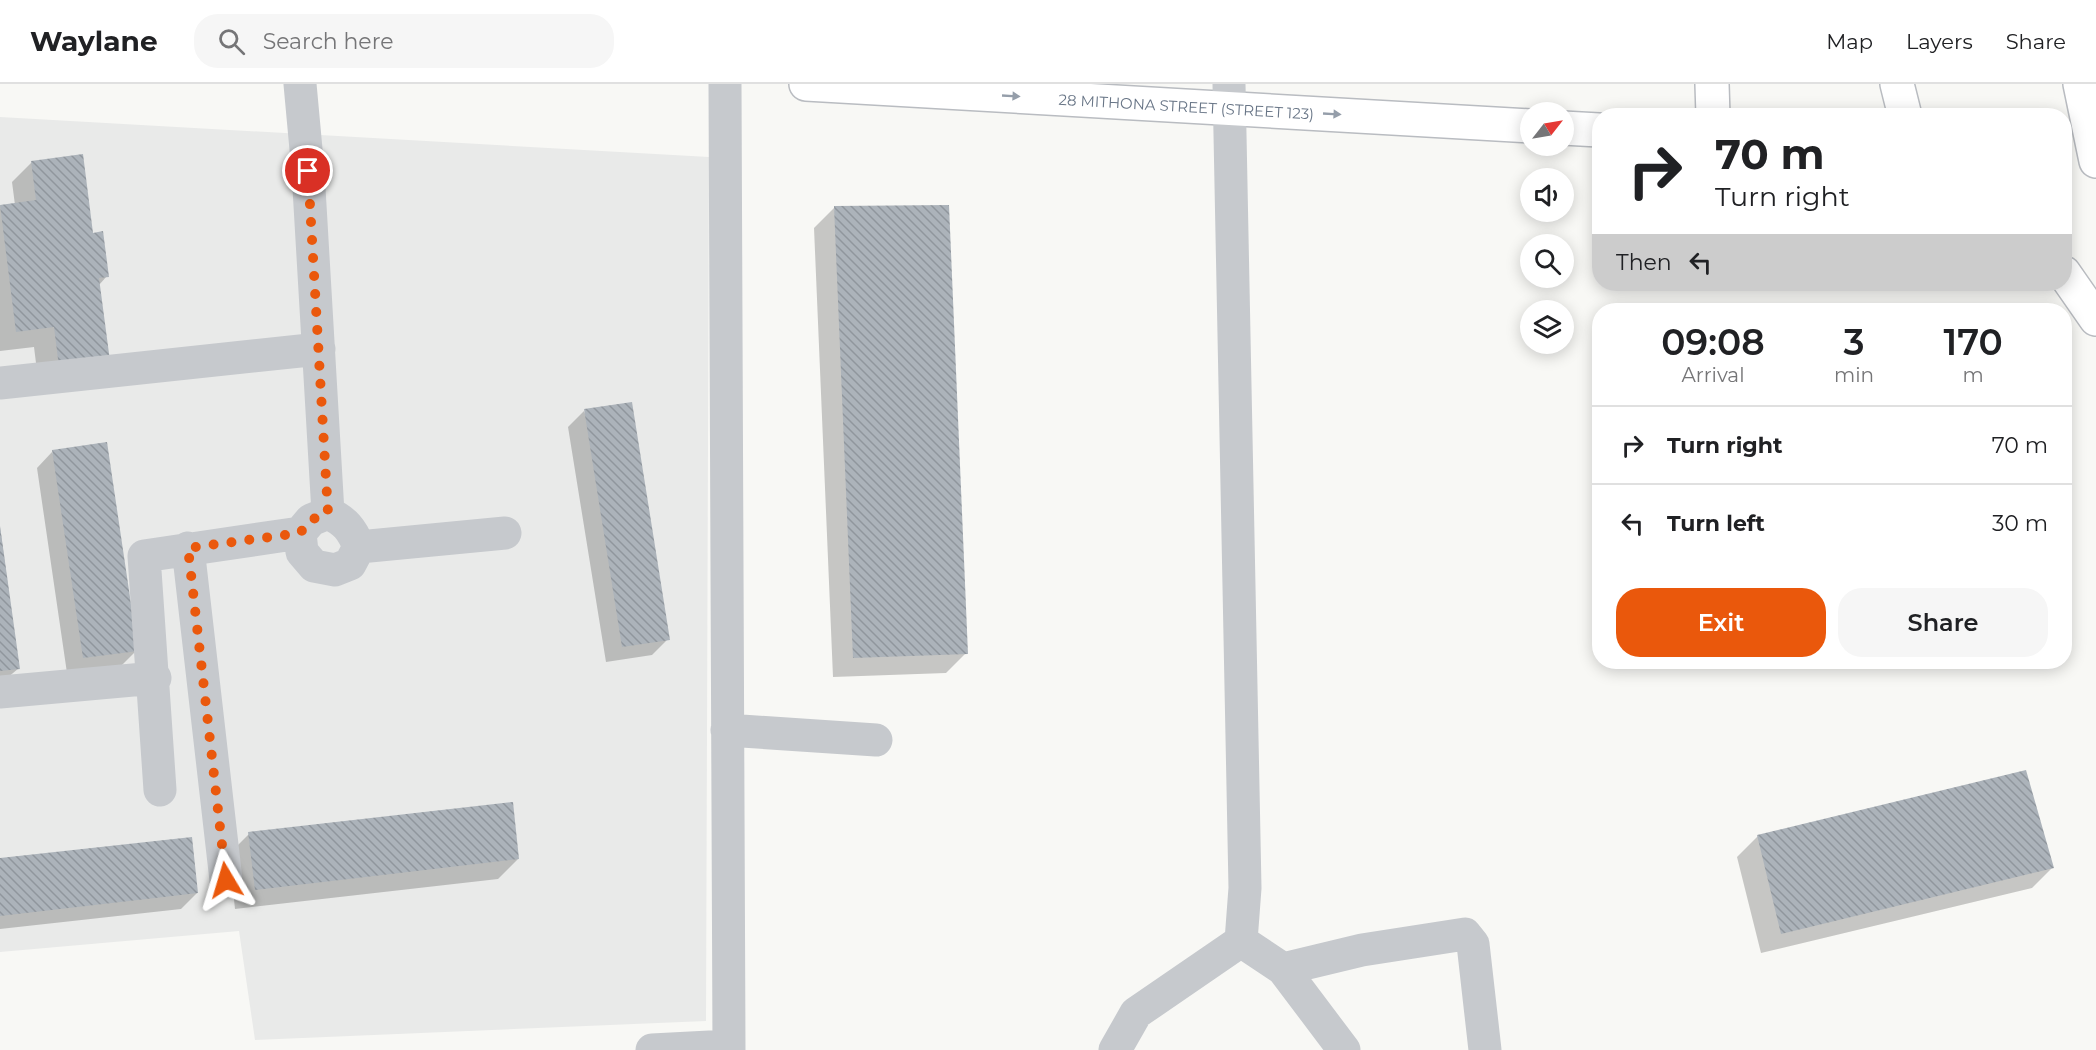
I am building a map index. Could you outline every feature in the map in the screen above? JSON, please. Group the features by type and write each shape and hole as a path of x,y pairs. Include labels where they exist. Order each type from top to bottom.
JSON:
{"main road":[{"name":"28 MITHONA STREET (STREET 123)","path":"806,84 1228,96 1520,125"},
{"path":"1712,84 1713,108"},
{"path":"1898,84 1903,108"},
{"path":"2072,111 2078,84"},
{"path":"2078,84 2096,161"},
{"path":"1574,129 1592,130"},
{"path":"2072,284 2096,319"}],"street":[{"path":"300,84 328,513"},
{"path":"652,1050 729,1048 725,84"},
{"path":"1228,96 1245,888 1241,941"},
{"path":"0,383 319,348"},
{"path":"160,790 144,556 300,533 311,520 328,513 342,519 353,531 359,547 350,564 335,570 314,566 302,552 300,533"},
{"path":"359,547 505,533"},
{"path":"188,548 226,880"},
{"path":"0,692 154,678"},
{"path":"727,730 876,740"},
{"path":"1283,969 1362,950 1465,934 1473,944 1485,1050"},
{"path":"1241,941 1283,969 1344,1050"},
{"path":"1115,1050 1136,1013 1241,941"}],"shaded area":[{"path":"0,117 709,157 706,1021 255,1040 239,931 0,952"}],"building":[{"path":"83,154 93,233 103,231 109,277 99,278 110,361 59,367 54,327 16,332 0,205 36,200 31,161"},
{"path":"949,205 968,654 853,658 834,206"},
{"path":"632,402 670,640 622,647 584,409"},
{"path":"107,442 138,651 83,658 52,450"},
{"path":"0,526 20,669 0,671"},
{"path":"2026,770 2054,868 1781,934 1757,835"},
{"path":"513,802 519,859 255,890 248,832"},
{"path":"192,837 198,893 0,916 0,858"}],"route":[{"path":"226,880 188,548 300,533 311,520 328,513 308,171"}]}
